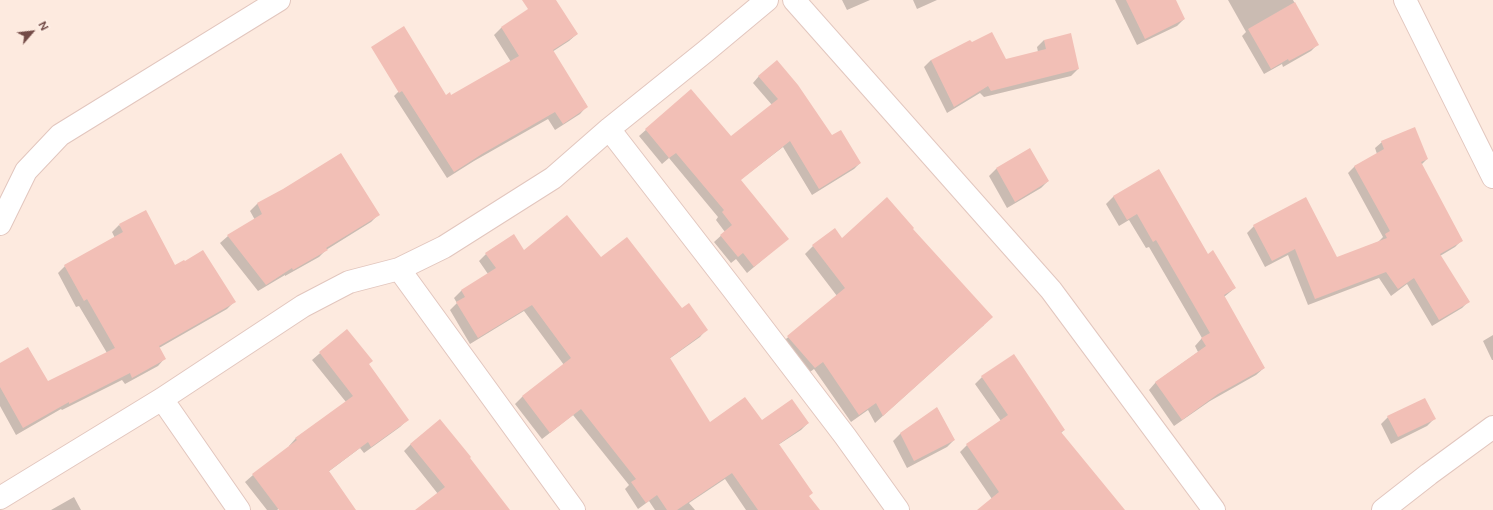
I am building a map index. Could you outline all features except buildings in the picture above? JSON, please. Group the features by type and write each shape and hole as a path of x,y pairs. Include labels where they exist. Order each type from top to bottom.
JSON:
{"street":[{"path":"0,224 26,171 60,135 279,0"},
{"path":"0,498 162,399 303,306 349,282 399,270 444,247 553,178 609,129 767,0"},
{"path":"794,0 1051,290 1214,510"},
{"path":"1405,0 1493,177"},
{"path":"609,129 737,294 840,430 898,510"},
{"path":"399,270 567,507"},
{"path":"162,399 239,510"},
{"path":"1383,510 1493,427"}]}
